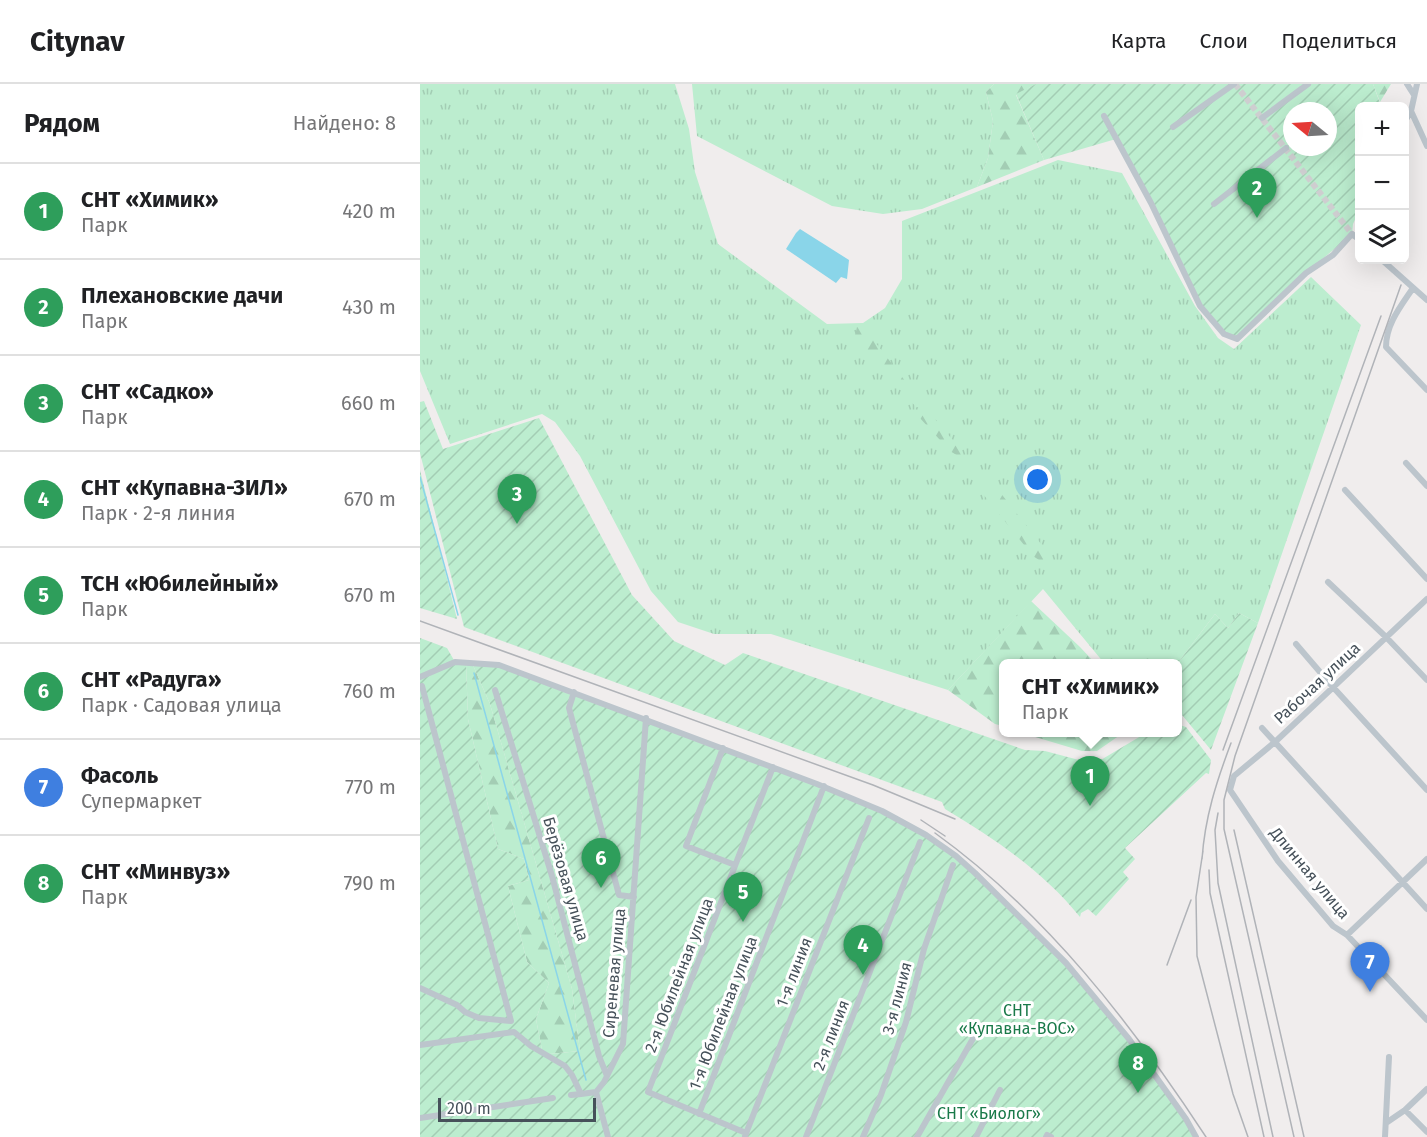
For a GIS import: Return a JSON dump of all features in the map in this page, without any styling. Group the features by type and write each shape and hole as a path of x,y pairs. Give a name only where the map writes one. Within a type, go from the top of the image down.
{"street":[{"path":"1173,127 1234,84"},
{"path":"1262,118 1308,84"},
{"path":"1407,84 1414,96"},
{"path":"1409,114 1417,84"},
{"path":"1411,111 1427,146"},
{"path":"1104,116 1150,203 1200,306 1224,334 1238,339 1306,273 1333,255 1352,234 1355,237"},
{"path":"1214,204 1283,150"},
{"path":"1386,264 1427,300"},
{"path":"1413,288 1395,314 1386,338 1386,347 1427,390"},
{"path":"1406,463 1427,486"},
{"path":"1345,490 1427,579"},
{"path":"1328,582 1427,680"},
{"name":"Рабочая улица","path":"1230,790 1234,776 1275,742 1427,599"},
{"path":"1296,644 1427,790"},
{"path":"420,677 455,662 498,665 646,718 824,786 882,811 926,835 975,873 1066,963 1129,1039 1186,1119 1196,1137"},
{"path":"420,988 479,1018 511,1021 422,686"},
{"name":"Берёзовая улица","path":"495,690 552,876 606,1079"},
{"path":"574,692 569,708 619,896 634,897"},
{"name":"Сиреневая улица","path":"596,1092 606,1079 623,1044 646,718"},
{"path":"1262,728 1427,909"},
{"path":"723,748 687,846 735,865"},
{"name":"2-я Юбилейная улица","path":"699,1114 648,1092 773,767"},
{"name":"1-я Юбилейная улица","path":"699,1114 824,786"},
{"name":"Длинная улица","path":"1230,790 1278,861 1333,926 1347,935 1394,991 1427,1020"},
{"name":"1-я линия","path":"745,1135 869,818"},
{"name":"2-я линия","path":"806,1137 920,843"},
{"path":"1347,935 1427,859"},
{"name":"3-я линия","path":"863,1137 881,1095 906,1022 924,948 953,865"},
{"path":"917,1137 979,1028"},
{"path":"420,1046 513,1032 531,1046 565,1066 581,1094"},
{"path":"1385,1137 1389,1057"},
{"path":"1386,1123 1405,1110 1427,1089"},
{"path":"976,1137 1000,1090"},
{"path":"571,1095 596,1092 608,1137"},
{"path":"420,1118 553,1098"},
{"path":"1405,1110 1427,1132"},
{"path":"699,1114 745,1135"}],"green space":[{"path":"420,84 675,84 689,129 695,172 718,244 827,324 863,323 885,308 902,279 902,221 1058,160 1122,173 1195,306 1218,338 1234,349 1311,277 1361,325 1258,623 1239,613 1228,628 1215,614 1181,659 1101,659 1043,589 948,690 771,634 714,634 678,622 651,591 580,456 555,422 542,414 450,444 420,371"},
{"path":"692,84 994,84 986,92 993,121 988,158 977,187 922,209 883,214 832,206 697,136"},
{"path":"994,84 1036,84 1016,95 1044,160 977,187 988,158 993,121 986,92"},
{"path":"1036,84 1373,84 1380,102 1355,102 1355,220 1352,234 1306,273 1237,339 1224,334 1200,306 1116,139 1044,160 1016,94"},
{"path":"1373,84 1391,84 1380,102"},
{"path":"857,327 865,329 926,408 916,407 855,336"},
{"path":"424,401 443,449 539,418 632,595 674,641 725,665 743,653 1025,750 1045,751 1094,764 1139,737 1182,737 1182,726 1186,727 1211,760 1209,774 1206,773 1125,848 1135,859 1123,872 1129,879 1096,916 1088,909 1081,913 1080,917 1066,900 1034,871 1000,844 945,809 942,802 464,627 420,453 420,402"},
{"path":"919,410 929,412 962,451 963,459 950,451 919,417"},
{"path":"420,470 457,619 420,608"},
{"path":"990,485 999,491 1053,559 1048,566 1033,556 983,494"},
{"path":"1031,601 1091,659 999,659 999,725 948,690"},
{"path":"1239,613 1258,623 1211,750 1182,715 1181,659 1215,614 1228,628"},
{"path":"420,638 447,648 455,662 466,663 468,719 498,849 524,859 529,880 508,886 527,962 549,983 536,1019 542,1050 549,1054 580,1051 572,989 490,704 472,663 499,665 882,811 956,856 1066,963 1129,1039 1196,1137 420,1137"},
{"path":"466,663 472,663 490,704 572,989 580,1051 549,1054 542,1050 536,1019 549,983 527,962 508,886 529,880 524,859 498,849 468,719"},
{"path":"1035,737 1117,737 1097,751 1082,751"}],"water":[{"path":"800,229 849,260 847,279 841,277 836,283 786,249"}],"waterway":[{"path":"420,477 458,615"},
{"path":"474,673 586,1080"}],"tunnel":[{"path":"1235,84 1352,234"}],"railway":[{"path":"1294,1137 1224,829 1224,800 1235,756 1401,285"},
{"path":"1223,750 1381,316"},
{"path":"420,621 873,785 955,819"},
{"path":"1202,859 1212,800 1231,743"},
{"path":"1218,813 1215,830 1218,883 1273,1137"},
{"path":"921,820 945,836"},
{"path":"1234,830 1304,1137"},
{"path":"935,833 1014,898 1084,973 1148,1053 1206,1137"},
{"path":"1203,851 1196,897 1197,956 1233,1094 1248,1137"},
{"path":"1209,870 1210,893 1264,1137"},
{"path":"1167,965 1191,900"}],"place":[{"name":"Плехановские дачи","path":"1257,218"},
{"name":"СНТ «Садко»","path":"517,524"},
{"name":"СНТ «Химик»","path":"1090,806"},
{"name":"СНТ «Радуга»","path":"601,888"},
{"name":"ТСН «Юбилейный»","path":"743,922"},
{"name":"СНТ «Купавна-ЗИЛ»","path":"863,975"},
{"name":"Фасоль","path":"1370,992"},
{"name":"СНТ «Минвуз»","path":"1138,1093"}],"park label":[{"name":"СНТ «Купавна-ВОС»","path":"1017,1019"},
{"name":"СНТ «Биолог»","path":"989,1113"}]}
